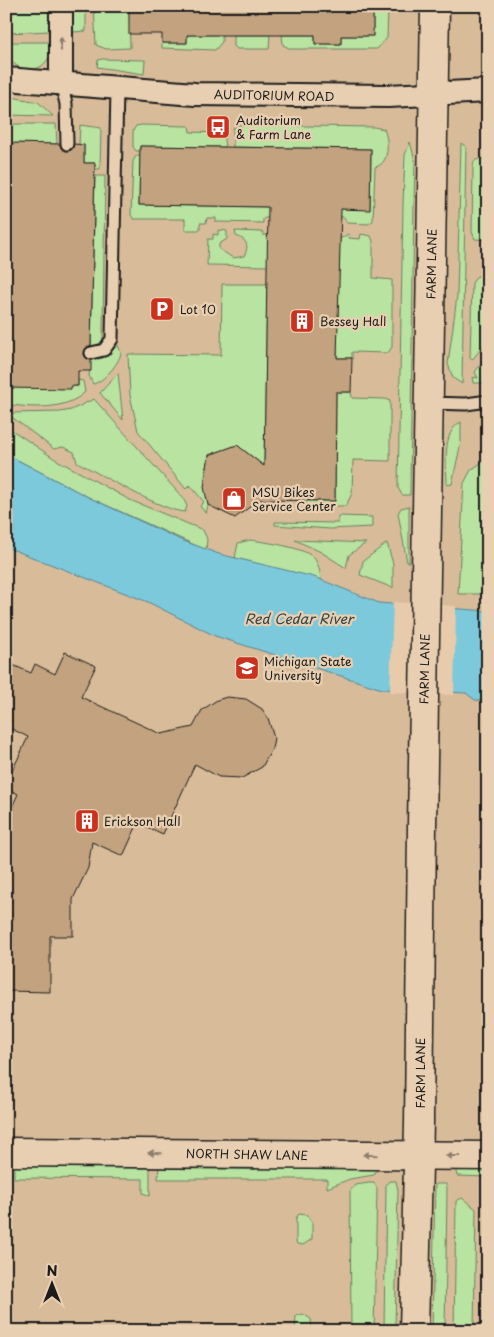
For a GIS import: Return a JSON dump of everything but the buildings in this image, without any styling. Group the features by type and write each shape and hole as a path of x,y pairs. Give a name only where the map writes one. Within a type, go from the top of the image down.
{"street":[{"path":"61,6 61,82"},
{"name":"FARM LANE","path":"414,1331 419,1156 425,593 435,6"},
{"name":"AUDITORIUM ROAD","path":"6,79 195,94 388,96 488,91"},
{"name":"NORTH SHAW LANE","path":"6,1152 488,1156"}],"lane":[{"path":"61,82 66,104 67,144"},
{"path":"91,353 104,350 112,339 117,88"},
{"path":"428,404 466,404 488,401"}],"shaded area":[{"name":"Michigan State University","path":"6,6 488,6 488,1331 6,1331"}],"green space":[{"path":"7,6 50,6 50,31 7,33"},
{"path":"73,6 86,6 86,31 73,32"},
{"path":"94,6 129,6 130,48 106,49 96,45"},
{"path":"373,6 376,6 377,10 388,10 387,38 377,49 291,49 283,45 282,35 315,35 315,44 341,44 341,36 373,36"},
{"path":"187,35 222,35 222,42 215,50 162,48 162,43 187,43"},
{"path":"234,35 270,35 269,49 237,49 234,46"},
{"path":"6,42 52,42 50,54 45,63 29,70 13,63 8,54"},
{"path":"98,60 145,60 144,74 97,67"},
{"path":"6,96 38,102 53,116 6,115"},
{"path":"15,124 56,124 57,144 8,143 8,130"},
{"path":"80,125 101,128 100,169 95,169 95,163 84,163 84,145 79,144"},
{"path":"239,125 374,127 384,129 387,151 386,157 380,165 375,167 373,221 368,224 347,223 337,209 370,209 371,149 233,147 233,128"},
{"path":"136,126 189,126 190,132 223,133 225,147 140,146 140,151 136,151 133,147 133,131"},
{"path":"410,142 415,160 410,495 402,495 398,488 403,204 405,155"},
{"path":"461,143 466,147 462,384 453,378 448,364 457,296"},
{"path":"136,156 140,156 139,205 271,207 271,216 263,219 263,223 216,222 216,218 207,218 206,223 200,223 200,230 185,230 185,219 134,219 131,215 133,161"},
{"path":"481,158 488,161 488,240 475,239 472,232 473,167 474,161"},
{"path":"95,176 105,176 103,335 102,346 91,350"},
{"path":"218,230 227,231 227,239 219,244 219,249 233,258 244,256 247,249 245,241 236,236 235,231 263,232 263,235 267,235 267,238 271,239 268,266 207,265 208,239 213,239 213,234 218,235"},
{"path":"348,234 349,238 360,239 361,234 371,236 373,241 373,278 392,280 392,347 388,353 352,352 352,358 337,358 339,249 340,239"},
{"path":"477,276 488,276 488,340 472,360 470,358 472,283"},
{"path":"222,284 267,284 264,466 237,445 209,455 205,477 208,505 206,514 200,506 204,502 190,485 186,489 138,431 130,395 128,354 221,355"},
{"path":"118,345 121,353 114,367 106,376 93,384 89,376 91,360 103,358"},
{"path":"488,355 488,383 473,383 472,377 478,378 475,372"},
{"path":"118,373 123,420 100,393"},
{"path":"78,380 83,381 85,392 68,402 47,407 6,404 6,388 78,386"},
{"path":"336,392 351,392 352,398 385,399 390,401 390,461 353,460 352,493 346,506 306,506 306,501 335,501"},
{"path":"94,399 183,498 187,506 185,512 163,506 115,483 77,462 74,452 63,447 54,449 9,415 10,413 71,410"},
{"path":"461,422 461,442 452,484 447,485 446,459 448,441 450,433"},
{"path":"6,426 55,459 130,500 203,530 207,539 206,550 88,497 6,454"},
{"path":"488,458 488,594 458,594 464,483 471,470"},
{"path":"409,506 409,562 407,562 398,513 401,508"},
{"path":"338,516 372,517 372,527 330,529 275,525 275,522 338,523"},
{"path":"250,540 308,553 317,562 321,580 235,558 238,543"},
{"path":"295,540 366,543 349,555 346,568 321,552"},
{"path":"387,543 393,564 393,588 360,575 363,561"},
{"path":"14,1164 150,1166 150,1196 143,1193 143,1179 14,1178"},
{"path":"159,1165 378,1168 374,1175 350,1179 327,1188 327,1179 158,1179"},
{"path":"455,1167 488,1167 488,1177 457,1176"},
{"path":"389,1181 396,1181 398,1190 395,1331 384,1331 386,1185"},
{"path":"374,1183 377,1188 374,1331 351,1331 350,1191 355,1185"},
{"path":"435,1184 446,1184 447,1188 445,1331 432,1331"},
{"path":"462,1198 476,1209 474,1331 454,1331 456,1201"},
{"path":"299,1214 307,1215 312,1223 312,1239 303,1245 297,1244 296,1241 296,1218"},
{"path":"303,1314 311,1319 312,1331 295,1331 296,1316"}],"water":[{"name":"Red Cedar River","path":"6,454 88,497 181,540 219,554 314,577 379,603 488,611 488,701 475,700 466,693 382,689 215,636 148,602 6,547"}],"pier":[{"path":"393,602 456,606 454,695 390,692"}],"place":[{"name":"Auditorium & Farm Lane","path":"218,127"},
{"name":"Lot 10","path":"162,309"},
{"name":"Bessey Hall","path":"302,321"},
{"name":"MSU Bikes Service Center","path":"234,499"},
{"name":"Michigan State University","path":"247,668"},
{"name":"Erickson Hall","path":"87,821"}]}
